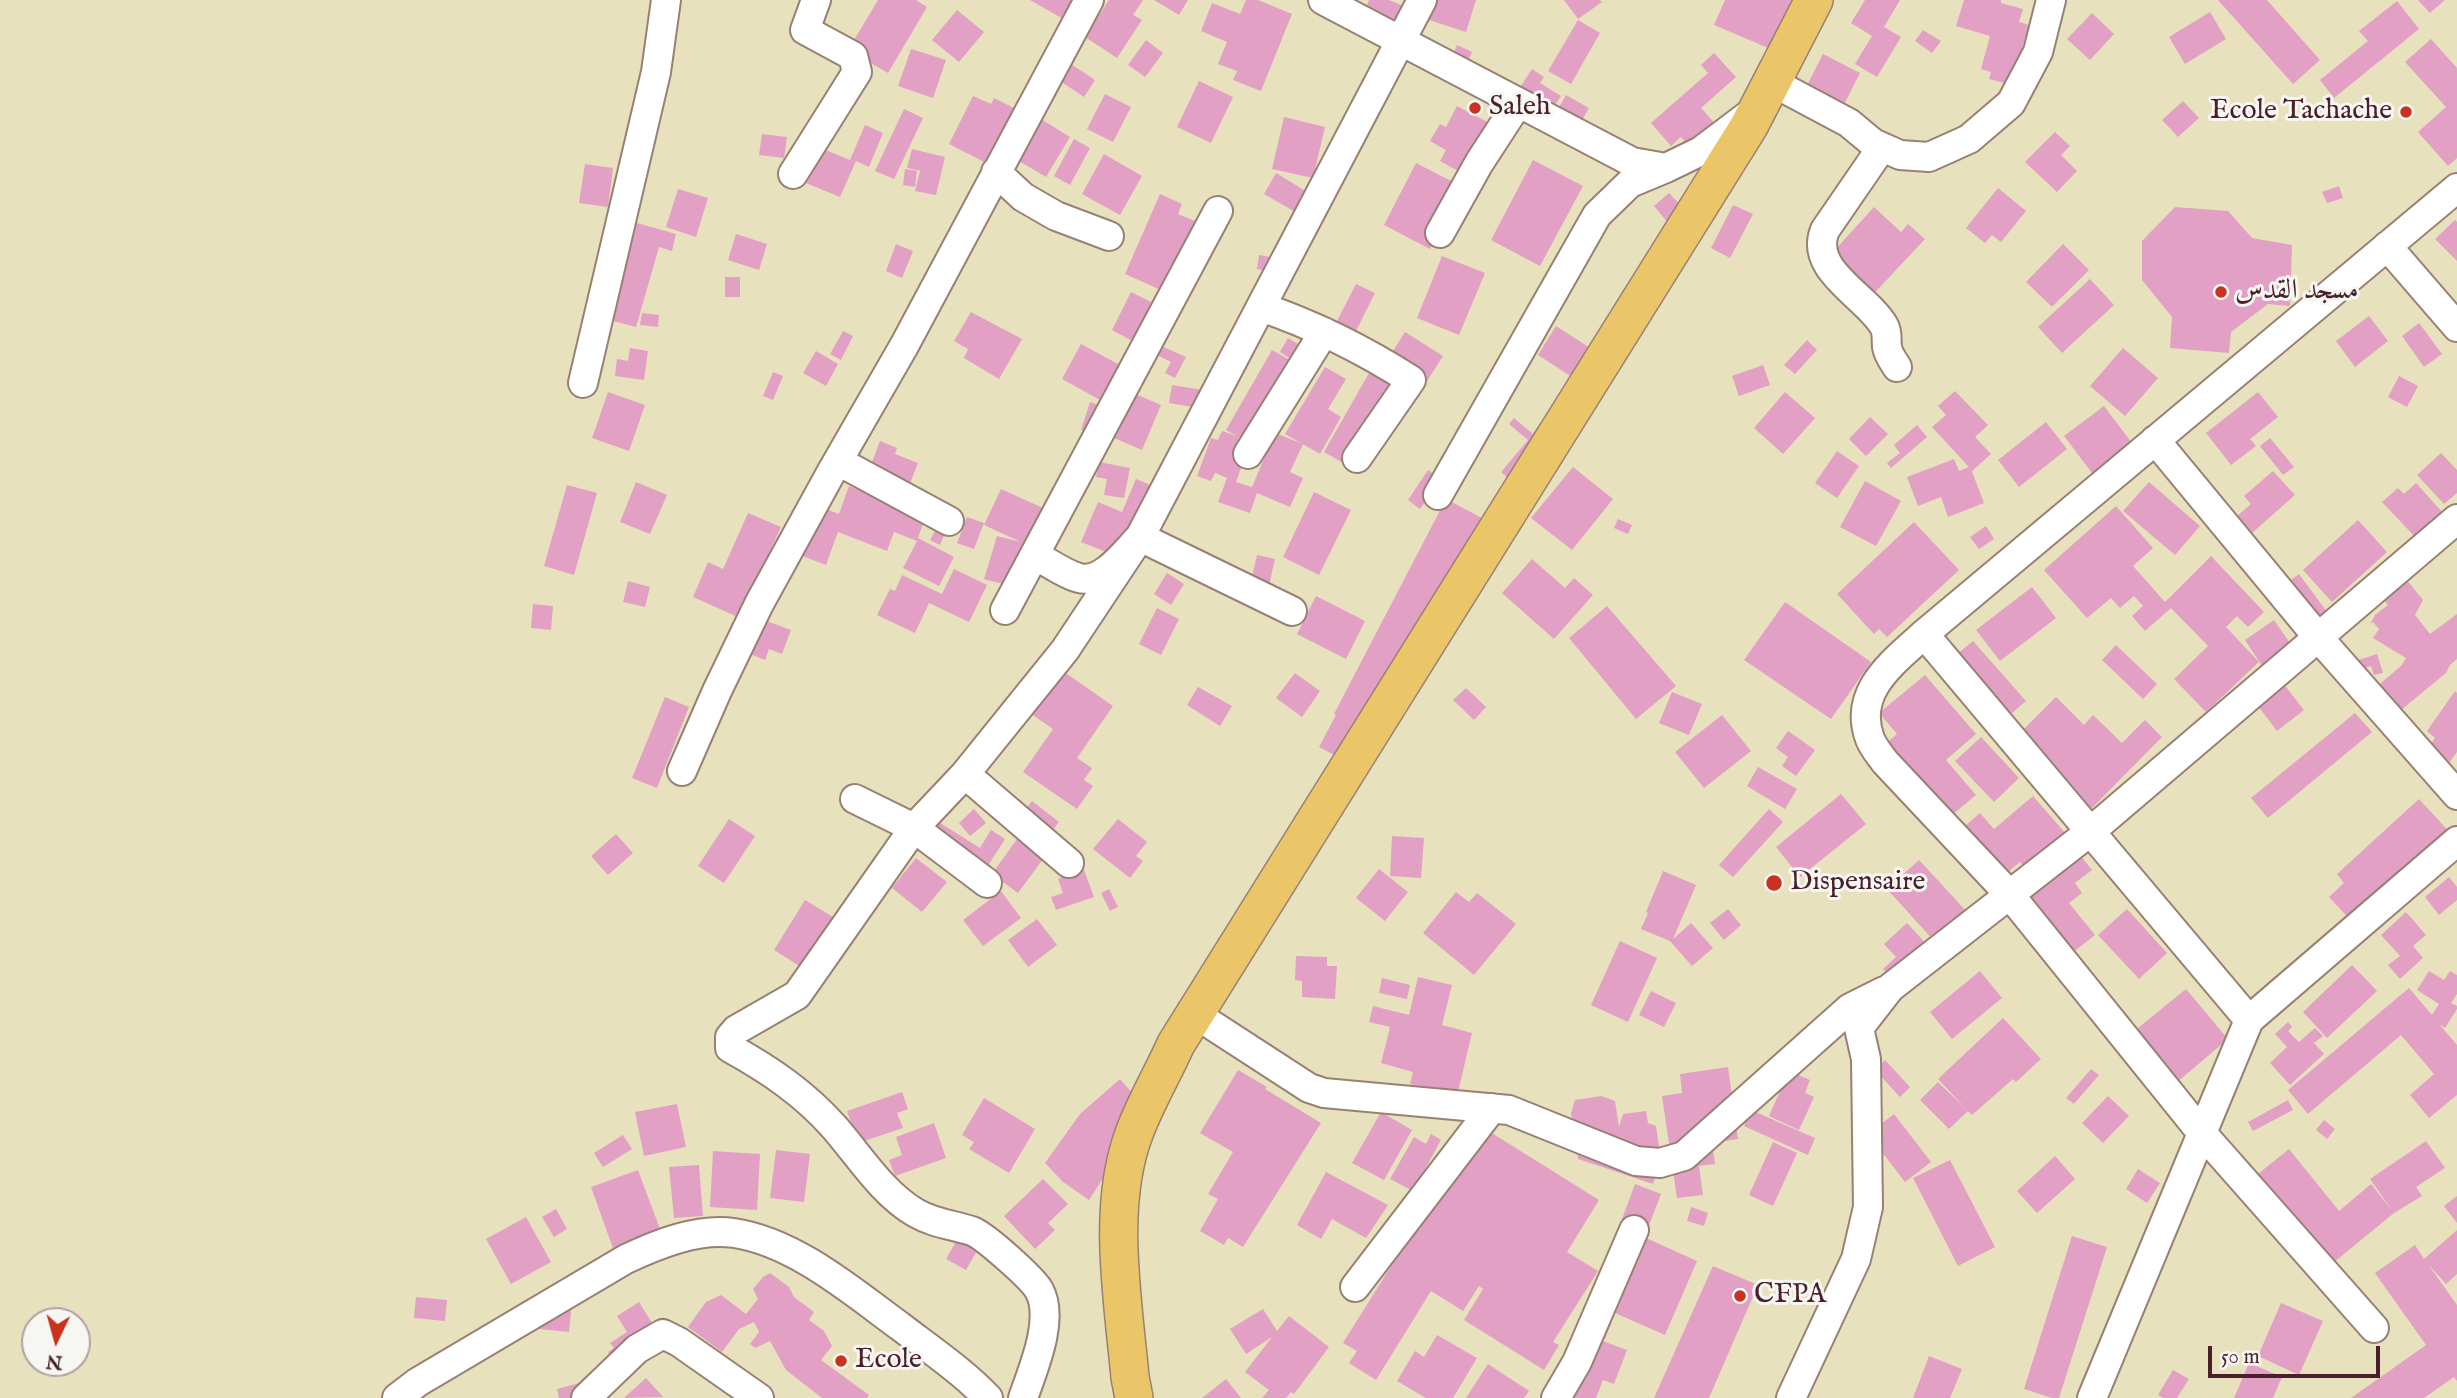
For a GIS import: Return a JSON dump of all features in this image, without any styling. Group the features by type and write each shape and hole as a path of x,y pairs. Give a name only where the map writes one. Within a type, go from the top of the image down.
{"main road":[{"path":"1135,1398 1130,1377 1118,1238 1124,1177 1134,1133 1177,1044 1767,95 1814,0"}],"street":[{"path":"583,383 656,72 666,0"},
{"path":"793,174 857,72 853,56 805,30 816,0"},
{"path":"682,771 759,604 904,346 1088,0"},
{"path":"1323,0 1632,162 1666,168"},
{"path":"1023,1398 1041,1342 1046,1309 1039,1289 1003,1253 975,1232 916,1213 892,1194 804,1096 769,1070 730,1048 730,1037 736,1030 797,995 914,828 965,774 1065,650 1140,537 1422,0"},
{"path":"1438,495 1597,215 1630,183 1701,151 1767,95 1849,123 1873,143 1900,155 1929,157 1969,139 2011,103 2038,51 2051,0"},
{"path":"1440,233 1479,163 1518,103"},
{"path":"1882,147 1825,230 1820,242 1822,253 1831,270 1884,326 1887,349 1897,367"},
{"path":"996,172 1023,197 1056,216 1108,236"},
{"path":"2374,1328 2201,1132 2010,895 1885,762 1871,740 1866,720 1869,696 1878,678 1924,634 2457,188"},
{"path":"1005,610 1218,211"},
{"path":"2388,246 2457,327"},
{"path":"1261,307 1301,320 1381,361 1411,380 1357,458"},
{"path":"1248,454 1324,332"},
{"path":"2155,440 2317,636 2457,795"},
{"path":"838,461 948,521"},
{"path":"1195,1014 1309,1088 1509,1110 1636,1161 1660,1163 1684,1156 1850,1008 1890,988 2091,831 2457,519"},
{"path":"1035,555 1079,578 1092,578 1106,571 1140,537"},
{"path":"1140,537 1292,611"},
{"path":"1924,634 2249,1020"},
{"path":"965,774 1069,863"},
{"path":"855,799 914,828 987,883"},
{"path":"2092,1398 2249,1020 2457,841"},
{"path":"1790,1398 1856,1259 1868,1207 1866,1059 1860,1028 1890,988"},
{"path":"1355,1287 1492,1108"},
{"path":"1556,1398 1577,1362 1634,1230"},
{"path":"397,1398 418,1382 626,1259 659,1243 701,1234 734,1233 786,1249 850,1290 968,1377 988,1398"},
{"path":"586,1398 636,1349 663,1334 759,1398"}],"building":[{"path":"878,0 916,0 927,7 888,73 848,50"},
{"path":"1030,0 1076,0 1065,20"},
{"path":"1109,0 1143,0 1133,15 1142,20 1117,58 1085,37"},
{"path":"1154,0 1188,0 1179,15"},
{"path":"1246,0 1258,0 1292,14 1261,91 1233,80 1237,71 1218,64 1227,42 1201,31 1212,3 1240,14"},
{"path":"1369,0 1389,0 1406,7 1399,26 1361,21"},
{"path":"1435,0 1476,0 1466,32 1429,20"},
{"path":"1564,0 1600,0 1602,2 1578,19"},
{"path":"1725,0 1795,0 1773,50 1714,25"},
{"path":"1865,0 1900,0 1884,27 1901,37 1877,77 1855,64 1872,36 1851,23"},
{"path":"1964,0 2001,0 2001,3 2023,9 2019,22 2029,25 2011,85 1989,79 1991,72 1981,69 1990,36 1956,26"},
{"path":"2218,0 2267,0 2320,60 2293,84"},
{"path":"2418,0 2445,0 2430,13"},
{"path":"2397,1 2419,29 2334,98 2320,80 2368,41 2359,31"},
{"path":"957,10 984,32 959,62 932,40"},
{"path":"2210,12 2226,39 2185,64 2169,37"},
{"path":"2092,13 2114,34 2090,60 2067,39"},
{"path":"1578,20 1600,33 1571,84 1548,71"},
{"path":"1923,30 1941,41 1932,53 1915,41"},
{"path":"2431,39 2457,68 2457,158 2448,166 2418,132 2446,107 2405,62"},
{"path":"1146,40 1163,53 1145,77 1128,65"},
{"path":"1457,45 1472,52 1465,67 1451,60"},
{"path":"911,49 946,60 933,98 898,86"},
{"path":"1714,53 1736,77 1701,108 1719,128 1693,151 1681,137 1671,146 1651,123 1708,73 1701,65"},
{"path":"1823,54 1860,73 1833,126 1796,107"},
{"path":"1071,64 1095,80 1084,97 1060,81"},
{"path":"1532,69 1544,77 1540,83 1561,96 1552,110 1519,89"},
{"path":"1199,81 1233,97 1211,143 1177,127"},
{"path":"1105,94 1131,107 1113,142 1087,129"},
{"path":"1566,95 1589,108 1577,129 1554,116"},
{"path":"973,96 991,104 994,98 1020,111 992,166 949,144"},
{"path":"2183,101 2199,118 2178,137 2162,120"},
{"path":"1457,106 1495,126 1467,176 1440,161 1446,150 1430,141 1440,124 1446,127"},
{"path":"904,109 923,118 894,179 875,171"},
{"path":"1284,117 1325,127 1313,178 1272,169"},
{"path":"1041,119 1070,137 1046,177 1017,160"},
{"path":"865,125 883,133 869,167 856,161 840,197 806,183 821,148 850,160"},
{"path":"2055,132 2070,146 2061,155 2077,171 2057,192 2025,162"},
{"path":"762,134 787,137 784,158 759,155"},
{"path":"1074,139 1090,148 1070,185 1054,176"},
{"path":"912,149 945,157 936,195 915,191 922,171 907,168"},
{"path":"1104,154 1142,176 1120,215 1082,194"},
{"path":"1533,160 1583,186 1540,266 1491,240"},
{"path":"1416,163 1461,186 1430,249 1384,225"},
{"path":"585,164 613,168 608,207 579,203"},
{"path":"905,169 917,171 915,187 903,185"},
{"path":"1276,173 1309,193 1297,213 1264,194"},
{"path":"2339,186 2343,198 2327,203 2322,192"},
{"path":"1998,188 2026,211 2001,242 1992,235 1985,243 1966,228"},
{"path":"678,189 708,198 696,237 666,227"},
{"path":"1669,193 1685,210 1669,224 1654,206"},
{"path":"1160,194 1182,204 1178,214 1202,224 1170,294 1125,274"},
{"path":"1733,205 1753,214 1730,258 1711,248"},
{"path":"1874,207 1901,232 1908,224 1925,239 1866,302 1823,263"},
{"name":"مسجد القدس","path":"2175,207 2228,211 2252,238 2292,245 2290,306 2268,304 2231,332 2229,353 2170,348 2172,317 2142,280 2142,241"},
{"path":"626,220 676,234 672,251 659,247 636,327 598,317"},
{"path":"2455,220 2457,222 2457,261 2435,239"},
{"path":"736,234 767,244 759,270 728,260"},
{"path":"896,244 913,251 902,278 886,271"},
{"path":"2063,244 2089,270 2052,307 2026,282"},
{"path":"1259,255 1270,257 1268,271 1257,269"},
{"path":"1442,256 1485,273 1459,335 1417,318"},
{"path":"725,277 740,277 740,297 725,297"},
{"path":"2090,279 2114,305 2062,353 2038,327"},
{"path":"1356,284 1375,293 1356,331 1337,321"},
{"path":"1131,292 1155,304 1136,343 1112,330"},
{"path":"971,312 1022,339 999,379 964,358 968,349 954,341"},
{"path":"642,313 659,315 658,327 640,325"},
{"path":"2369,316 2388,341 2355,367 2336,341"},
{"path":"2419,323 2442,354 2424,367 2402,336"},
{"path":"1556,326 1598,353 1551,446 1533,433 1575,379 1538,355"},
{"path":"843,331 853,336 841,360 830,354"},
{"path":"1405,332 1443,356 1424,386 1386,362"},
{"path":"1288,338 1308,350 1299,364 1280,352"},
{"path":"1807,340 1817,350 1795,374 1784,365"},
{"path":"1081,344 1129,370 1109,405 1062,379"},
{"path":"1159,345 1186,357 1175,378 1165,373 1171,362 1155,354"},
{"path":"630,348 648,351 644,380 615,376 617,359 628,361"},
{"path":"2123,348 2158,378 2125,416 2090,386"},
{"path":"1272,350 1300,366 1273,412 1261,405 1250,423 1261,430 1241,439 1239,437 1234,451 1246,454 1236,482 1252,487 1275,433 1303,444 1290,472 1303,478 1290,507 1257,493 1250,513 1218,502 1227,478 1215,473 1211,481 1197,476 1211,438 1218,440 1222,431 1237,436 1226,430"},
{"path":"816,351 838,364 826,386 803,373"},
{"path":"1763,365 1770,385 1739,396 1732,376"},
{"path":"1325,367 1346,379 1328,409 1341,417 1320,454 1285,434"},
{"path":"773,372 783,376 773,400 763,396"},
{"path":"1369,373 1395,387 1350,467 1324,452"},
{"path":"2399,376 2418,386 2407,407 2388,397"},
{"path":"1172,385 1203,390 1199,408 1169,403"},
{"path":"1955,391 1988,425 1975,437 1991,454 1972,471 1971,469 1984,503 1948,517 1941,497 1918,506 1907,477 1954,459 1959,471 1969,467 1932,427 1946,415 1938,406"},
{"path":"608,392 645,405 629,451 592,438"},
{"path":"1131,392 1161,405 1142,450 1112,437"},
{"path":"1785,392 1815,418 1783,454 1754,428"},
{"path":"2258,392 2278,417 2250,439 2256,446 2231,465 2206,433"},
{"path":"1090,402 1101,406 1093,433 1081,430"},
{"path":"2104,406 2132,443 2092,473 2064,436"},
{"path":"1870,417 1888,434 1866,456 1849,439"},
{"path":"1514,418 1547,446 1515,484 1501,472 1528,440 1509,424"},
{"path":"2046,422 2067,449 2019,487 1998,460"},
{"path":"1917,425 1927,437 1891,468 1887,463 1900,453 1894,445"},
{"path":"2270,438 2294,467 2283,475 2260,446"},
{"path":"880,441 897,448 895,454 918,463 899,511 924,521 918,538 954,557 939,586 903,568 917,541 894,532 887,551 838,532 826,565 792,552 811,503 839,514 849,486 861,491"},
{"path":"1837,451 1859,466 1837,498 1815,483"},
{"path":"2441,453 2457,470 2457,493 2444,504 2417,475"},
{"path":"1099,462 1130,468 1124,498 1104,495 1107,479 1096,477"},
{"path":"1573,467 1613,499 1572,550 1531,518"},
{"path":"1428,470 1441,479 1420,509 1408,500"},
{"path":"2273,471 2295,495 2243,541 2228,524 2251,504 2244,496"},
{"path":"1136,479 1158,488 1129,561 1081,542 1098,502 1122,512"},
{"path":"1865,481 1901,501 1876,546 1840,527"},
{"path":"636,482 667,495 650,534 620,522"},
{"path":"2149,482 2200,526 2175,555 2123,511"},
{"path":"2416,483 2445,515 2418,540 2382,502 2398,488 2404,494"},
{"path":"567,485 597,493 574,575 544,566"},
{"path":"1001,489 1054,513 1014,587 984,579 997,536 1021,542 984,525"},
{"path":"1314,492 1351,510 1319,575 1283,557"},
{"path":"1446,499 1497,526 1353,765 1319,747"},
{"path":"2116,506 2153,548 2133,566 2165,602 2211,556 2264,612 2248,627 2237,616 2226,627 2259,662 2206,712 2174,679 2208,646 2171,608 2145,631 2132,616 2143,606 2134,596 2120,608 2111,598 2087,618 2044,570"},
{"path":"748,513 781,527 740,618 693,597 708,562 723,569"},
{"path":"967,517 984,523 974,549 957,543"},
{"path":"1618,519 1632,525 1628,534 1614,528"},
{"path":"2358,520 2387,552 2332,602 2303,570"},
{"path":"1914,522 1959,570 1887,637 1879,629 1874,634 1837,594"},
{"path":"1986,526 1994,539 1979,549 1970,537"},
{"path":"936,529 945,533 940,545 930,540"},
{"path":"1257,555 1275,559 1268,590 1250,586"},
{"path":"1532,559 1565,588 1574,578 1593,595 1554,639 1502,593"},
{"path":"954,569 987,585 969,622 929,603 915,633 877,615 890,589 895,591 902,575 942,594"},
{"path":"1167,573 1184,584 1171,605 1154,594"},
{"path":"2299,574 2333,620 2311,636 2277,590"},
{"path":"2406,579 2423,600 2415,615 2430,634 2457,614 2457,659 2446,673 2390,719 2368,694 2401,666 2406,658 2373,638 2379,629 2373,622 2370,625 2375,615 2388,605 2378,593"},
{"path":"628,581 650,587 645,607 623,602"},
{"path":"2032,587 2056,618 2000,661 1976,630"},
{"path":"1316,596 1365,621 1346,659 1297,634"},
{"path":"1785,602 1871,662 1831,719 1744,660"},
{"path":"533,604 553,606 551,630 531,628"},
{"path":"1607,606 1676,686 1636,719 1569,638"},
{"path":"1157,608 1179,619 1161,655 1139,644"},
{"path":"748,614 791,630 782,654 769,649 765,660 735,648"},
{"path":"2274,620 2294,649 2264,669 2245,640"},
{"path":"1973,641 2026,701 1998,725 1944,665"},
{"path":"2116,645 2157,684 2143,699 2102,660"},
{"path":"2377,654 2383,673 2374,675 2371,666 2352,672 2349,663"},
{"path":"1057,667 1113,706 1077,758 1092,768 1084,780 1093,786 1077,809 1023,772 1053,729 1027,711"},
{"path":"1295,673 1320,691 1302,717 1276,698"},
{"path":"1925,675 1976,734 1946,760 1976,795 1946,820 1883,746 1897,734 1879,713"},
{"path":"2279,678 2304,710 2277,731 2252,698"},
{"path":"1198,687 1232,706 1220,726 1187,705"},
{"path":"1466,688 1486,707 1474,720 1453,700"},
{"path":"2455,691 2457,752 2443,771 2422,756 2435,738 2427,731"},
{"path":"1672,692 1702,704 1689,735 1659,723"},
{"path":"665,697 689,707 657,788 632,778"},
{"path":"2056,697 2084,725 2093,715 2122,743 2145,720 2162,737 2089,811 2015,738"},
{"path":"2355,713 2372,732 2268,818 2251,798"},
{"path":"1722,715 1751,751 1704,788 1675,752"},
{"path":"1788,731 1815,750 1796,776 1782,766 1788,757 1776,748"},
{"path":"1981,737 2019,778 1994,802 1955,761"},
{"path":"1758,767 1797,789 1785,809 1747,786"},
{"path":"1841,794 1866,824 1800,877 1776,847"},
{"path":"2033,796 2066,834 2026,869 2020,862 2007,873 1966,825 1980,813 1994,829"},
{"path":"2419,799 2454,837 2356,926 2329,897 2344,883 2337,874"},
{"path":"1032,801 1059,822 1048,836 1021,815"},
{"path":"974,809 986,823 970,836 959,823"},
{"path":"1769,809 1783,822 1733,877 1719,865"},
{"path":"729,819 755,836 724,883 698,866"},
{"path":"1118,819 1147,842 1136,856 1143,861 1130,878 1093,849"},
{"path":"937,821 980,848 991,830 1005,839 985,870 925,840"},
{"path":"616,834 633,853 608,875 591,856"},
{"path":"1020,835 1046,855 1018,893 992,874"},
{"path":"1392,836 1424,838 1421,878 1390,876"},
{"path":"2080,855 2092,870 2075,883 2082,893 2069,903 2095,935 2062,961 2017,904"},
{"path":"916,858 947,882 922,912 892,888"},
{"path":"1919,860 1968,913 1936,943 1887,889"},
{"path":"1379,869 1408,892 1385,921 1356,898"},
{"path":"1084,870 1094,897 1056,910 1051,897 1063,893 1058,879"},
{"path":"1663,871 1696,885 1673,939 1691,923 1713,948 1692,966 1670,941 1641,929"},
{"path":"2449,877 2457,887 2457,900 2439,915 2425,897"},
{"path":"1109,889 1118,907 1110,911 1101,893"},
{"path":"1001,891 1021,918 983,946 963,920"},
{"path":"1456,892 1469,902 1477,893 1516,924 1474,975 1423,933"},
{"path":"805,900 838,920 806,970 774,950"},
{"path":"1728,909 1741,925 1724,940 1710,923"},
{"path":"2127,909 2167,953 2139,979 2098,935"},
{"path":"2406,912 2426,935 2413,946 2423,958 2400,979 2388,965 2400,956 2381,935"},
{"path":"1037,919 1057,945 1028,967 1008,940"},
{"path":"1907,923 1930,948 1894,981 1883,969 1896,957 1884,944"},
{"path":"1620,941 1657,958 1628,1022 1591,1005"},
{"path":"1296,956 1327,957 1327,966 1337,966 1335,999 1302,997 1302,981 1295,980"},
{"path":"2352,965 2377,991 2327,1038 2303,1012"},
{"path":"1980,971 2002,998 1952,1039 1930,1012"},
{"path":"2429,971 2444,980 2450,971 2457,975 2457,994 2451,1003 2457,1006 2457,1009 2445,1028 2439,1024 2457,1045 2457,1095 2429,1118 2410,1095 2434,1074 2401,1035 2308,1114 2288,1090 2409,988 2432,1015 2439,1004 2417,990"},
{"path":"1418,977 1452,985 1442,1025 1472,1033 1457,1096 1410,1084 1413,1072 1381,1063 1390,1027 1369,1022 1373,1006 1409,1015"},
{"path":"1382,978 1410,985 1407,999 1379,993"},
{"path":"2186,989 2228,1039 2176,1083 2133,1032"},
{"path":"1651,991 1676,1003 1664,1027 1639,1015"},
{"path":"2003,1018 2041,1059 2016,1082 2013,1079 1972,1115 1968,1111 1949,1129 1920,1100 1938,1082 1966,1109 1938,1079"},
{"path":"2288,1022 2292,1027 2288,1031 2299,1042 2315,1028 2323,1036 2314,1043 2324,1054 2290,1085 2270,1063 2287,1047 2275,1034"},
{"path":"1885,1060 1910,1087 1900,1097 1875,1070"},
{"path":"1728,1067 1738,1139 1712,1143 1715,1164 1699,1166 1703,1195 1677,1198 1662,1096 1682,1093 1680,1074"},
{"path":"2091,1069 2099,1075 2074,1104 2066,1098"},
{"path":"1238,1070 1321,1123 1243,1247 1228,1238 1224,1245 1200,1231 1218,1199 1208,1194 1233,1152 1200,1133"},
{"path":"1789,1071 1810,1080 1805,1093 1814,1097 1799,1130 1769,1116"},
{"path":"1120,1079 1147,1110 1089,1200 1063,1182 1045,1163 1080,1114"},
{"path":"902,1092 908,1109 897,1113 903,1128 858,1143 847,1111"},
{"path":"1601,1096 1615,1101 1619,1127 1623,1114 1646,1111 1648,1123 1656,1126 1661,1160 1653,1184 1578,1159 1571,1113 1575,1100"},
{"path":"2108,1096 2129,1116 2103,1143 2082,1123"},
{"path":"984,1098 1035,1129 1009,1173 969,1149 974,1142 962,1135"},
{"path":"2288,1100 2293,1110 2253,1131 2248,1122"},
{"path":"677,1104 686,1147 644,1156 635,1112"},
{"path":"1751,1110 1815,1138 1808,1155 1744,1126"},
{"path":"1381,1112 1412,1130 1384,1180 1352,1163"},
{"path":"1894,1114 1931,1162 1905,1182 1868,1134"},
{"path":"2324,1120 2335,1129 2327,1139 2316,1130"},
{"path":"934,1123 946,1158 895,1176 889,1160 902,1155 896,1137"},
{"path":"1479,1125 1599,1200 1567,1252 1598,1271 1553,1342 1559,1345 1544,1370 1464,1320 1483,1289 1479,1286 1463,1311 1431,1291 1376,1380 1349,1363 1357,1351 1343,1343"},
{"path":"1431,1134 1441,1140 1413,1191 1390,1179 1414,1137 1426,1144"},
{"path":"623,1135 632,1149 603,1167 594,1153"},
{"path":"2426,1141 2445,1168 2416,1187 2422,1196 2394,1213 2327,1268 2253,1178 2289,1149 2339,1211 2371,1184 2392,1210 2370,1179"},
{"path":"1773,1142 1797,1153 1773,1206 1749,1195"},
{"path":"776,1150 810,1154 804,1202 770,1198"},
{"path":"713,1151 760,1154 757,1210 710,1207"},
{"path":"2055,1156 2075,1179 2037,1213 2017,1191"},
{"path":"1950,1160 1995,1247 1958,1266 1913,1178"},
{"path":"699,1165 703,1216 674,1218 669,1167"},
{"path":"2138,1169 2160,1183 2147,1203 2126,1189"},
{"path":"638,1170 663,1237 615,1254 591,1187"},
{"path":"1326,1172 1388,1205 1366,1238 1332,1219 1321,1239 1297,1225"},
{"path":"1043,1179 1068,1204 1048,1223 1055,1230 1035,1249 1004,1216"},
{"path":"1635,1184 1661,1194 1632,1269 1646,1238 1697,1261 1665,1335 1615,1313 1605,1339 1590,1334 1622,1250 1612,1246"},
{"path":"2457,1196 2457,1223 2444,1206"},
{"path":"1691,1207 1708,1213 1704,1226 1687,1221"},
{"path":"556,1209 567,1229 554,1237 542,1217"},
{"path":"526,1217 551,1262 511,1284 486,1239"},
{"path":"2457,1230 2457,1274 2446,1284 2428,1264 2457,1305 2457,1381 2454,1377 2424,1398 2351,1398 2426,1345 2375,1273 2415,1245 2424,1259"},
{"path":"2072,1236 2107,1247 2059,1398 2052,1398 2024,1389"},
{"path":"958,1238 978,1249 966,1270 946,1259"},
{"path":"1713,1266 1758,1285 1709,1398 1654,1398"},
{"path":"770,1273 789,1287 794,1297 814,1312 809,1320 824,1331 832,1346 821,1360 869,1395 867,1398 822,1398 786,1370 770,1341 755,1348 750,1344 759,1332 754,1322 739,1329 722,1352 688,1327 706,1302 721,1295 746,1314 758,1299 753,1289"},
{"path":"416,1297 447,1300 445,1321 414,1318"},
{"path":"639,1302 657,1331 618,1368 608,1352 614,1348 610,1343 627,1332 617,1316"},
{"path":"2281,1303 2323,1321 2299,1375 2258,1356"},
{"path":"553,1309 571,1311 569,1332 539,1329 541,1312"},
{"path":"1263,1309 1277,1331 1289,1316 1329,1347 1294,1394 1291,1392 1286,1398 1262,1398 1269,1390 1245,1372 1272,1337 1246,1354 1230,1329"},
{"path":"1437,1335 1477,1358 1453,1398 1426,1398 1397,1381 1415,1351 1424,1357"},
{"path":"1589,1336 1627,1350 1614,1384 1603,1380 1596,1398 1566,1398"},
{"path":"1929,1356 1962,1369 1950,1398 1913,1398"},
{"path":"2249,1363 2282,1377 2273,1398 2234,1398"},
{"path":"1488,1364 1529,1391 1524,1398 1466,1398"},
{"path":"2173,1370 2189,1379 2177,1398 2163,1398 2158,1395"},
{"path":"646,1378 663,1397 624,1398"},
{"path":"1226,1379 1241,1398 1202,1398"},
{"path":"587,1381 592,1398 559,1398 557,1389"}],"place":[{"name":"Saleh","path":"1475,108"},
{"name":"Ecole Tachache","path":"2406,112"},
{"name":"مسجد القدس","path":"2221,292"},
{"name":"Dispensaire","path":"1774,883"},
{"name":"CFPA","path":"1740,1296"},
{"name":"Ecole","path":"841,1361"}]}
